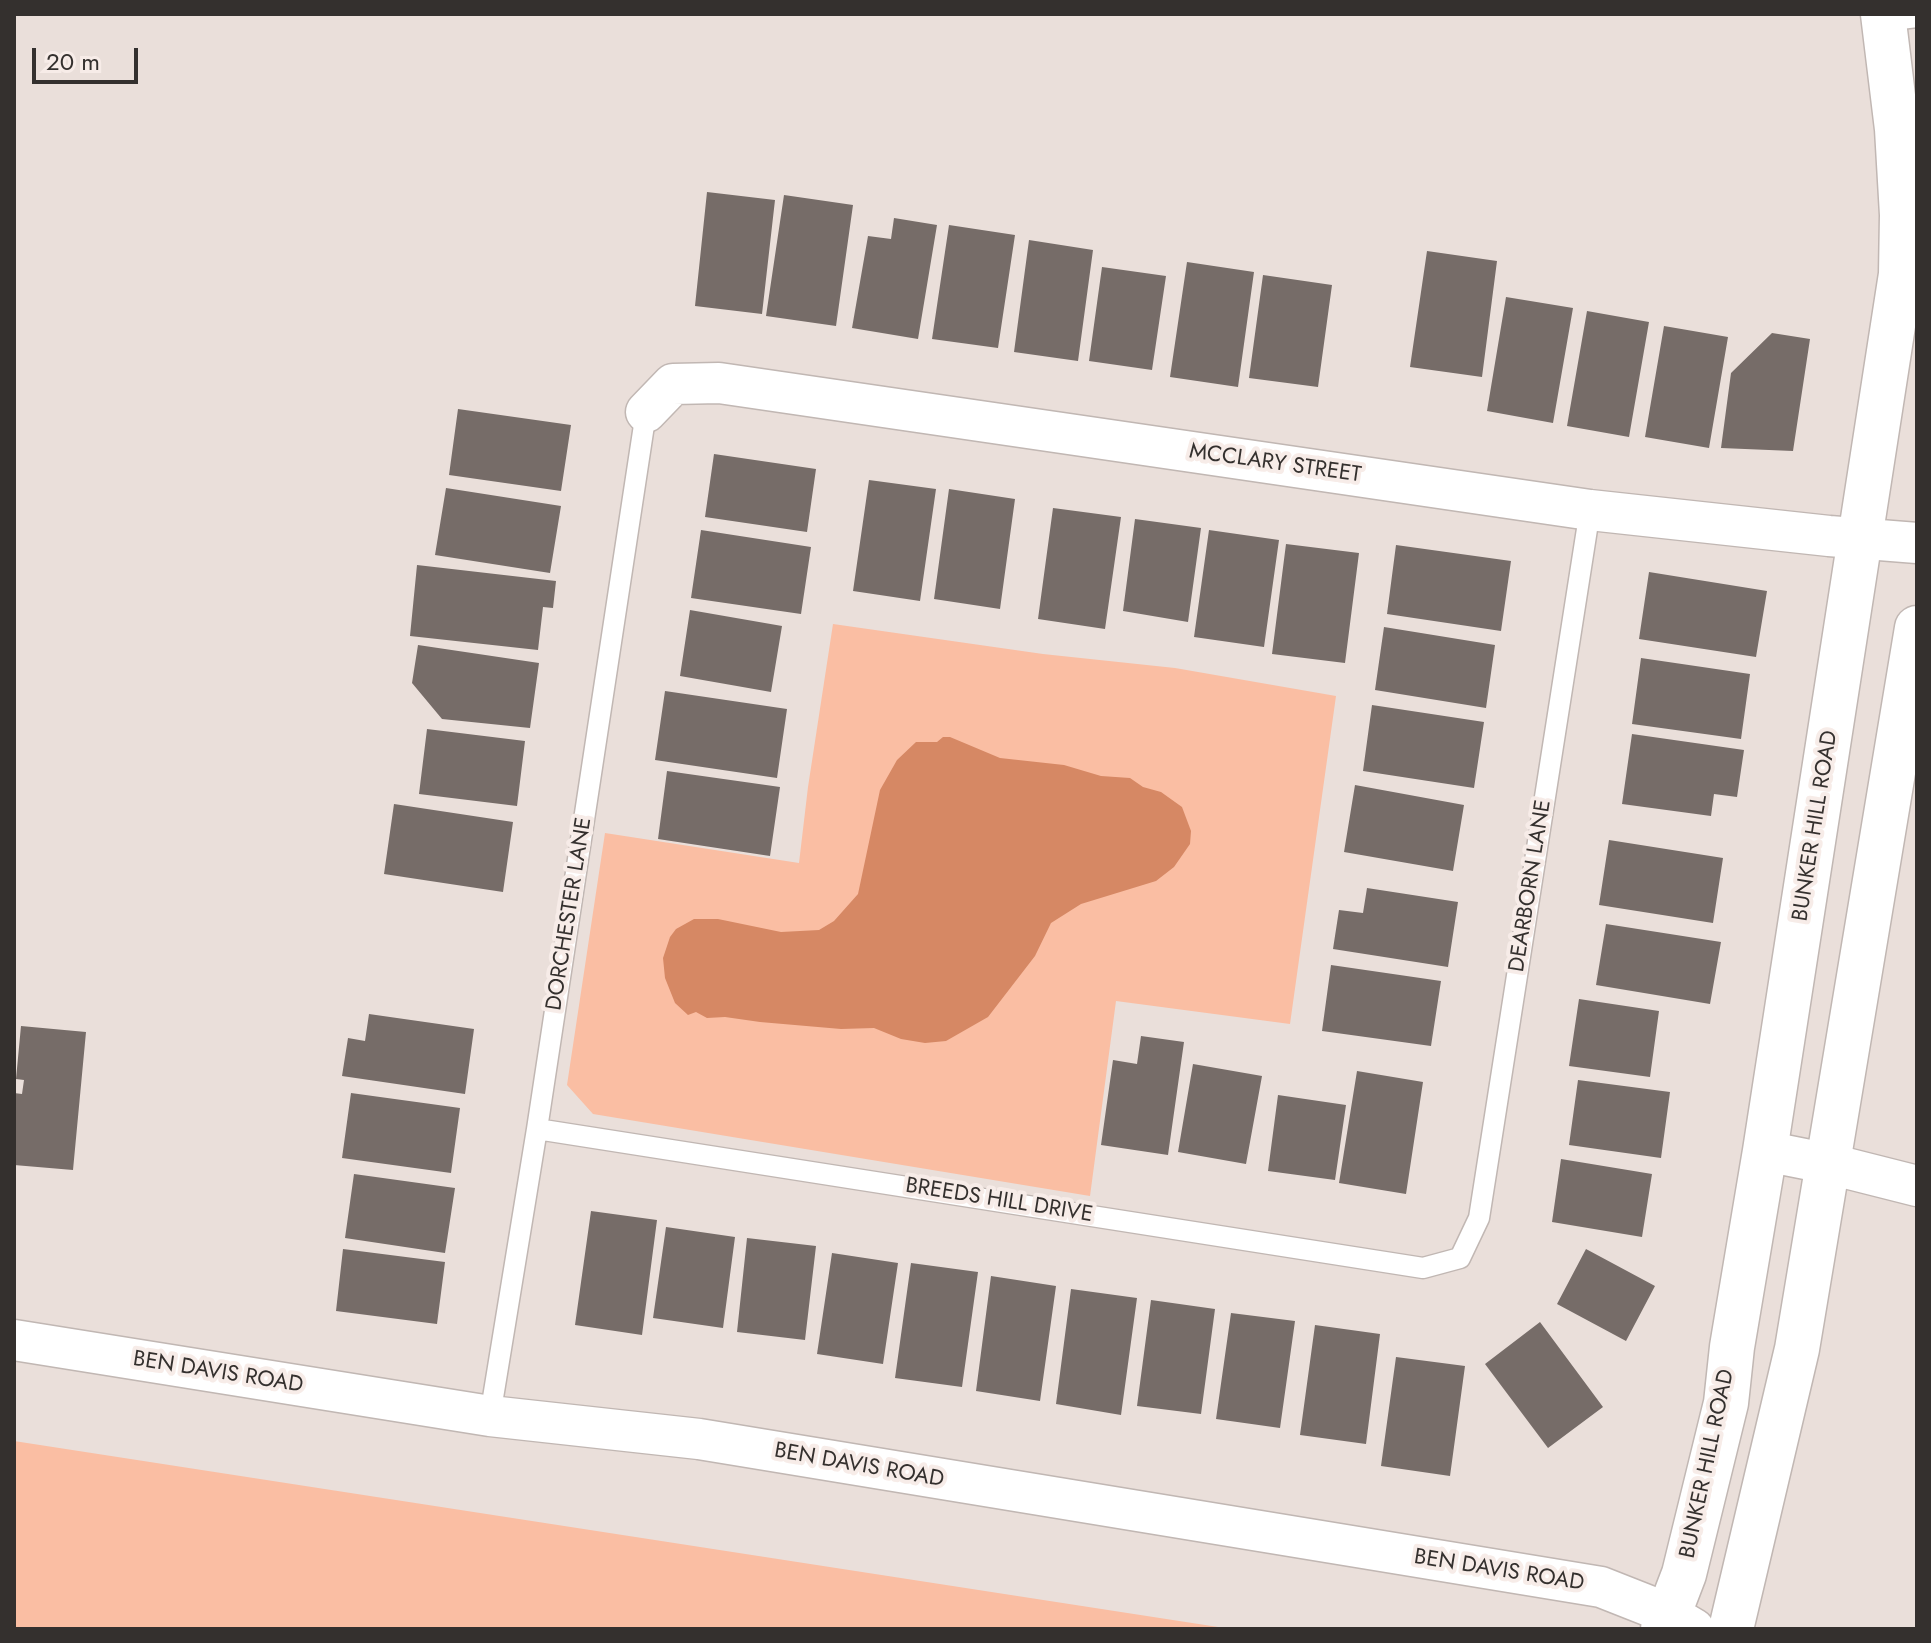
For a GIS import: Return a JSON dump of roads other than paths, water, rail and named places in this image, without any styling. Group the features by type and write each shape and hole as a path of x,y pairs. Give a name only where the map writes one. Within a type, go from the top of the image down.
{"main road":[{"name":"BUNKER HILL ROAD","path":"1675,1624 1684,1574 1726,1403 1732,1347 1901,274 1902,215 1894,17"},
{"path":"1731,1629 1797,1349 1917,628"}],"street":[{"name":"MCCLARY STREET","path":"646,412 673,384 719,383 1590,510 1917,543"},
{"path":"1765,1151 1917,1186"},
{"name":"BEN DAVIS ROAD","path":"14,1340 490,1416 699,1439 1601,1587 1675,1624"}],"lane":[{"name":"DORCHESTER LANE","path":"490,1416 646,412"},
{"name":"DEARBORN LANE","path":"1460,1258 1479,1218 1590,510"},
{"name":"BREEDS HILL DRIVE","path":"537,1129 1423,1268 1460,1258"}]}
